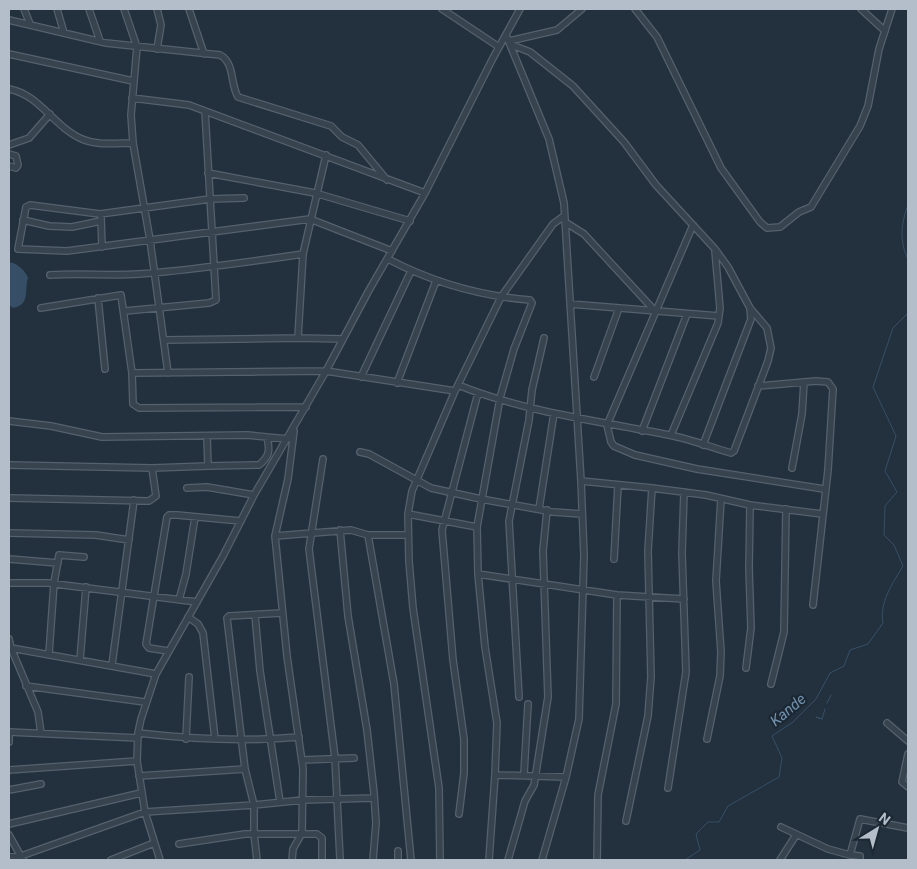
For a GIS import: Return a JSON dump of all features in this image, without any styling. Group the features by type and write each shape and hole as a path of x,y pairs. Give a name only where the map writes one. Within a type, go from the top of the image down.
{"street":[{"path":"24,9 30,24"},
{"path":"57,9 64,33"},
{"path":"89,9 100,41"},
{"path":"124,9 137,47 132,98 133,142 155,272 168,373"},
{"path":"157,9 161,25 157,50"},
{"path":"189,9 204,54"},
{"path":"442,9 499,47"},
{"path":"520,9 509,40 549,139 564,203 582,514 583,590 579,719 566,777 542,860"},
{"path":"160,860 145,812 138,761 138,736 146,702 156,674 241,522 254,495 294,429 410,221 499,47 509,40 557,30 582,9"},
{"path":"635,9 657,37 721,168 760,222 771,229 780,227 799,212 811,206 849,146 868,106 879,49 892,9"},
{"path":"861,9 885,31"},
{"path":"9,20 100,41 157,50 220,55 225,58 231,71 238,97 331,126 342,137 358,145 387,180"},
{"path":"458,384 478,393 554,413 607,425 670,435 733,452 768,361 770,338 767,328 750,308 728,267 715,249 656,185 624,142 573,86 530,52 509,40"},
{"path":"9,54 133,81"},
{"path":"9,89 24,93 83,140 103,143 133,142"},
{"path":"132,98 189,105 425,193"},
{"path":"125,311 215,302 217,291 205,111"},
{"path":"9,144 28,139 50,114"},
{"path":"9,154 16,156 18,165 16,168 9,166"},
{"path":"298,338 303,254 326,156"},
{"path":"208,173 316,193 410,221"},
{"path":"244,198 210,199 100,214 30,205 26,207 19,250 67,251 310,219 392,251"},
{"path":"100,214 102,247"},
{"path":"440,860 439,788 413,608 408,535 408,514 412,491 458,384 502,297 553,224 565,219"},
{"path":"565,219 584,234 655,311"},
{"path":"23,220 60,227 78,226 101,221"},
{"path":"693,225 607,425 611,442 618,450 697,469 824,490"},
{"path":"670,435 718,323 715,249"},
{"path":"50,275 214,268 303,254"},
{"path":"388,259 436,281 502,297 530,300 532,303 514,349 500,398 477,527 478,574 486,657 496,723 495,775 489,860"},
{"path":"361,377 411,271"},
{"path":"397,383 436,281"},
{"path":"41,308 121,295 125,311 132,373 133,404 139,408 306,407"},
{"path":"98,298 105,369"},
{"path":"570,304 719,316"},
{"path":"594,377 619,308"},
{"path":"703,445 751,320 750,308"},
{"path":"642,430 687,314"},
{"path":"519,697 509,521 532,390 544,338"},
{"path":"164,340 343,339"},
{"path":"132,373 326,371 455,391"},
{"path":"792,468 802,414 804,382"},
{"path":"758,386 828,382 833,389 828,470 824,490 812,605"},
{"path":"458,814 464,773 464,739 453,660 442,521 478,393"},
{"path":"539,509 554,413"},
{"path":"9,421 51,426 102,436 207,436 288,439"},
{"path":"292,860 293,849 302,832 302,760 282,614 275,536 288,479 294,429"},
{"path":"207,436 208,466"},
{"path":"9,465 152,468 259,465 268,455 270,449 268,437"},
{"path":"360,452 368,454 431,488 539,509 582,514"},
{"path":"323,459 309,549 336,758 340,859"},
{"path":"9,498 148,501 156,496 152,468"},
{"path":"581,481 684,492 750,505 822,514"},
{"path":"614,559 618,485"},
{"path":"187,488 207,487 254,495"},
{"path":"626,822 648,716 652,676 648,551 652,488"},
{"path":"668,788 686,672 682,553 684,492"},
{"path":"707,739 720,676 716,573 721,499"},
{"path":"112,665 120,592 134,500"},
{"path":"746,668 751,628 749,568 750,505"},
{"path":"771,684 784,632 786,509"},
{"path":"508,860 524,801 533,788 548,697 544,584 547,510"},
{"path":"408,514 477,527"},
{"path":"168,651 149,648 146,644 167,517 169,515 241,522"},
{"path":"179,600 186,574 195,517"},
{"path":"275,536 340,530 351,530 368,536 408,535"},
{"path":"340,530 348,616 367,730 374,798 376,823 373,860"},
{"path":"9,533 96,536 129,540"},
{"path":"368,536 394,684 411,860"},
{"path":"49,654 54,583 61,554 84,557"},
{"path":"9,559 58,563"},
{"path":"478,574 617,595 684,599"},
{"path":"9,583 54,583 197,602"},
{"path":"80,660 86,587"},
{"path":"597,860 598,795 616,704 617,595"},
{"path":"257,860 254,834 254,806 246,769 227,618 229,616 282,614"},
{"path":"256,615 260,671 280,802"},
{"path":"188,617 198,624 202,633 215,739"},
{"path":"9,639 26,686 38,712 41,733"},
{"path":"11,648 156,674"},
{"path":"9,665 16,659"},
{"path":"186,738 189,677"},
{"path":"26,686 146,702"},
{"path":"524,774 528,704"},
{"path":"888,723 908,741"},
{"path":"9,742 9,732 271,740 299,737"},
{"path":"908,754 902,782 908,787"},
{"path":"302,760 354,758"},
{"path":"9,770 138,761"},
{"path":"139,776 246,769"},
{"path":"495,775 524,774 566,777"},
{"path":"9,790 41,784"},
{"path":"9,824 141,793"},
{"path":"9,857 22,858 145,812 254,806 303,800 374,798"},
{"path":"850,855 860,819 908,828"},
{"path":"781,827 828,849 860,856 860,860"},
{"path":"179,844 254,834 302,832 321,836 322,860"},
{"path":"9,835 22,858"},
{"path":"780,860 796,835"},
{"path":"111,860 154,843"},
{"path":"398,851 398,860"}],"water":[{"path":"9,262 20,267 28,278 25,300 19,306 13,308 9,305"}],"waterway":[{"name":"Kande","path":"908,205 902,232 903,246 908,259"},
{"name":"Kande","path":"685,860 700,850 696,834 708,822 719,822 728,806 779,777 782,758 772,736 793,722 816,699 830,673 844,666 850,650 868,644 883,623 882,615 885,600 903,566 894,545 884,535 885,506 897,492 885,471 896,436 873,387 893,328 908,313"},
{"path":"827,703 831,695"},
{"path":"822,719 816,717 822,719 825,709"}]}
